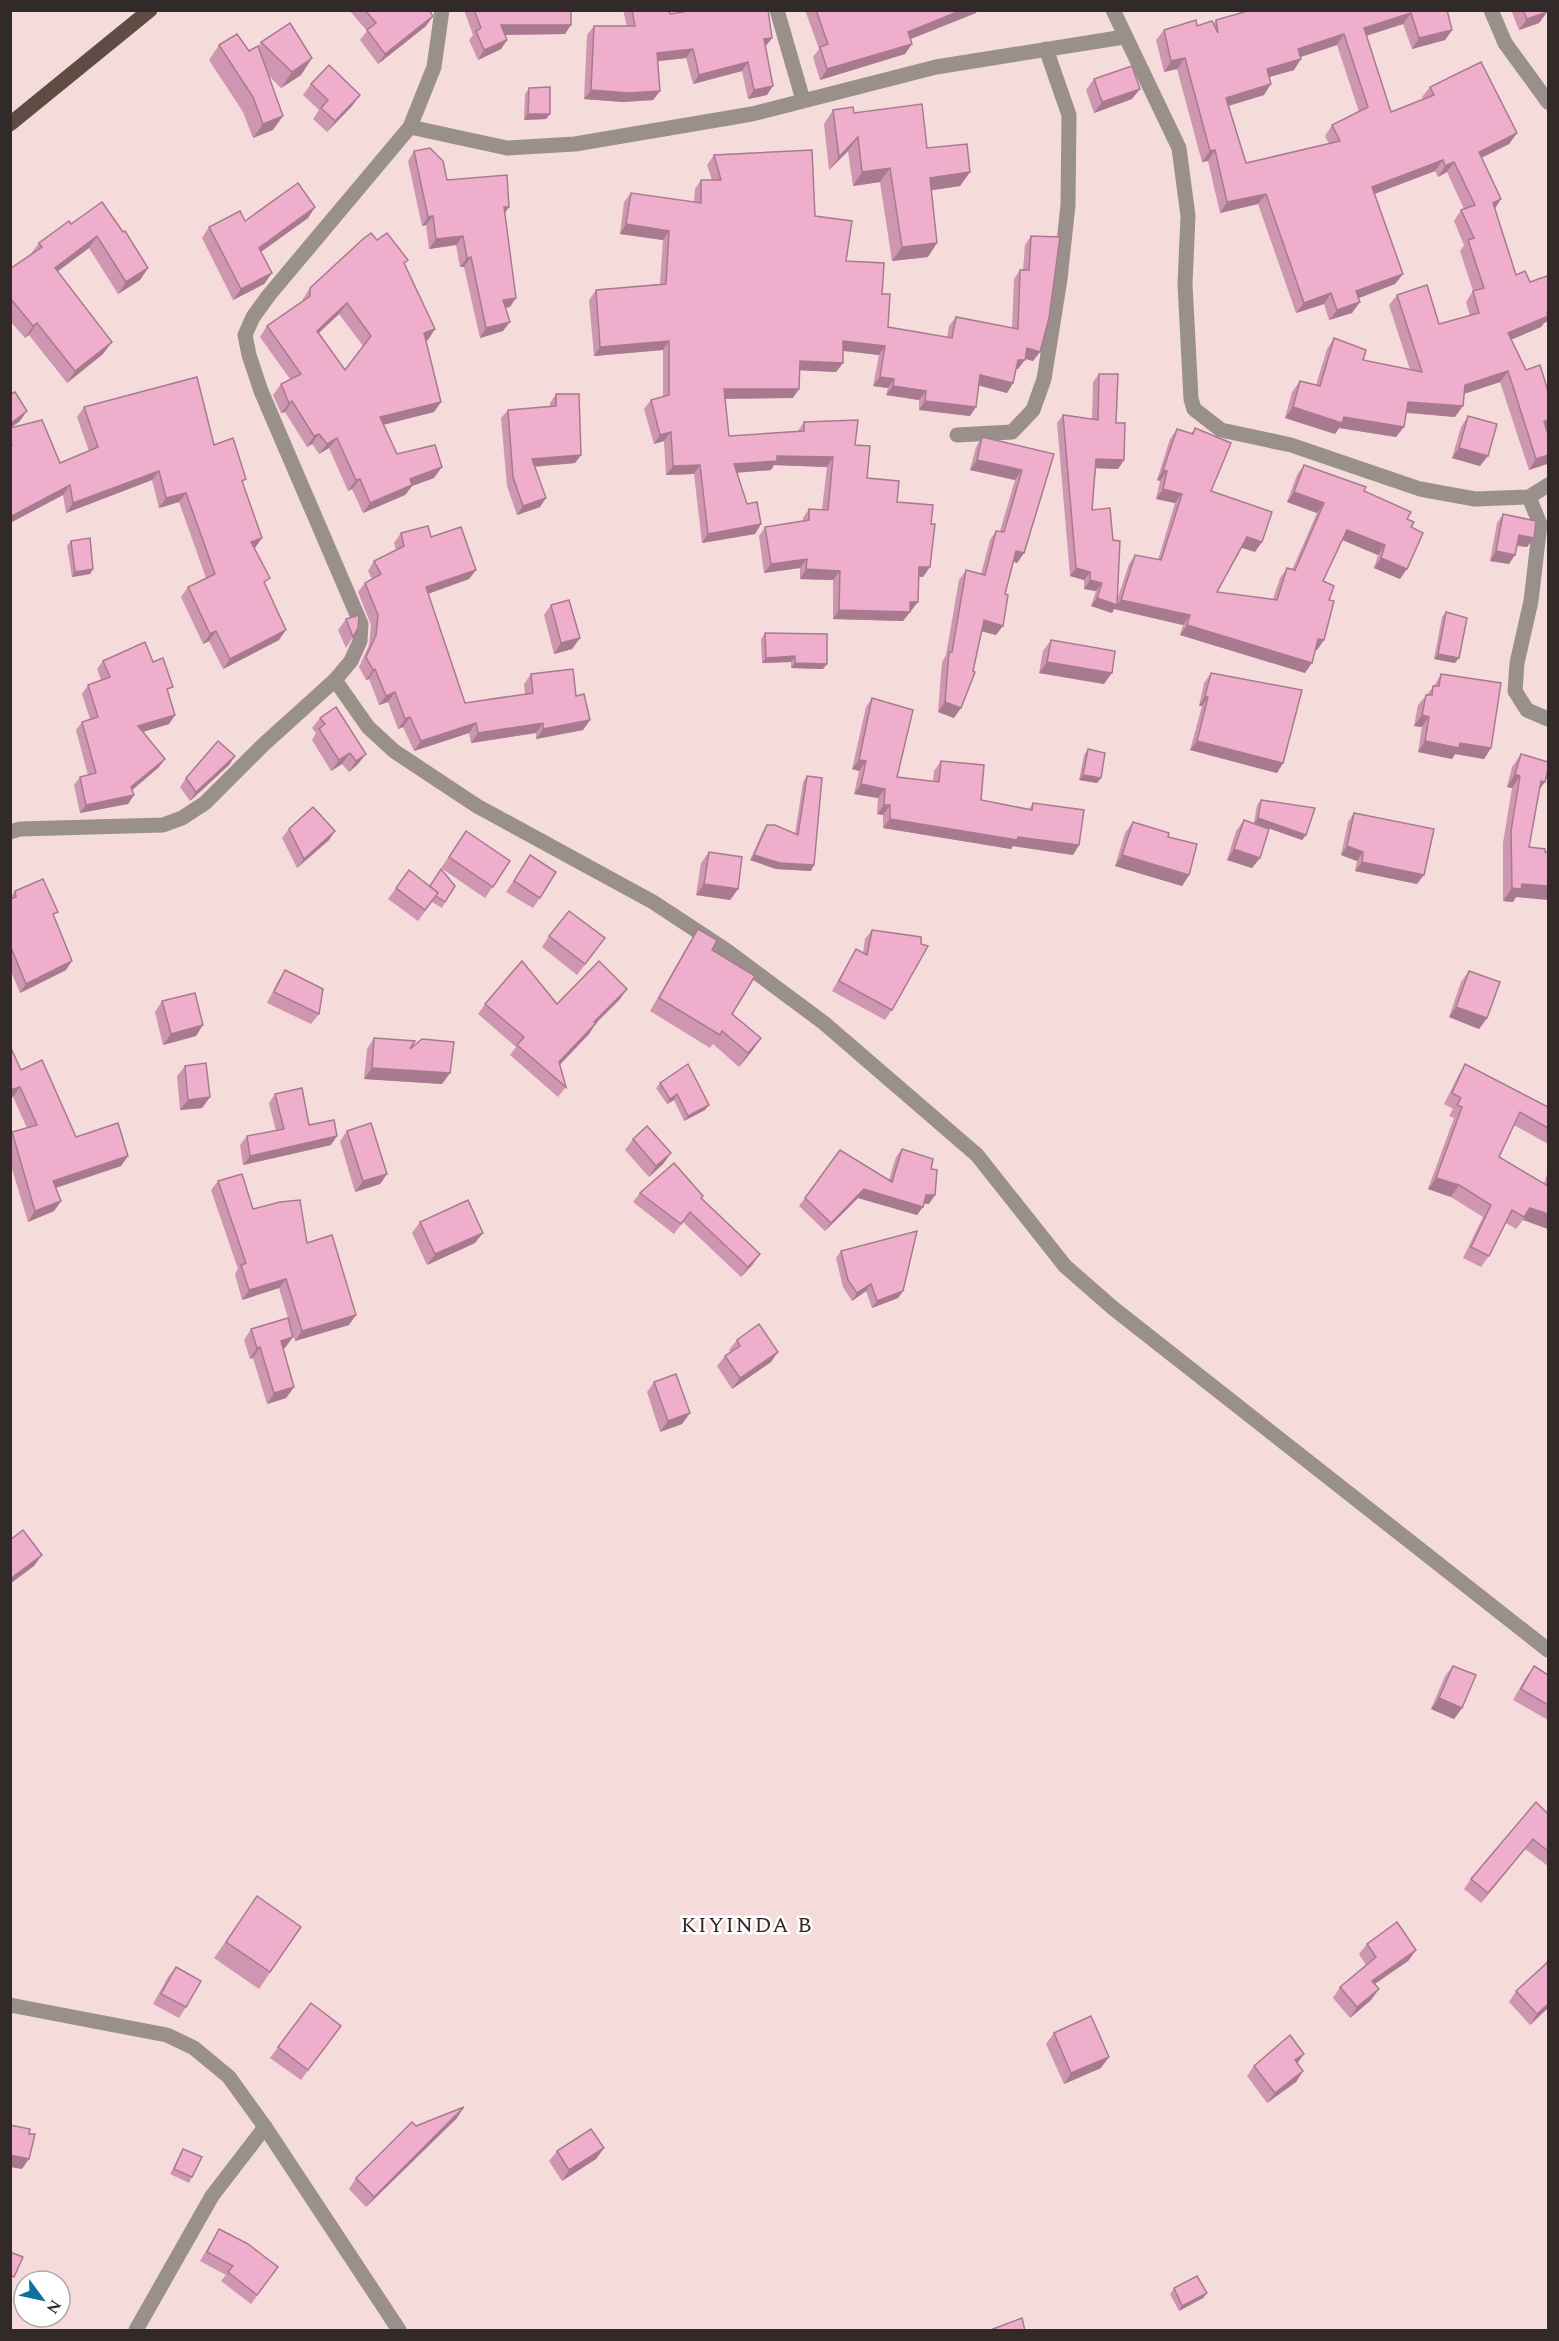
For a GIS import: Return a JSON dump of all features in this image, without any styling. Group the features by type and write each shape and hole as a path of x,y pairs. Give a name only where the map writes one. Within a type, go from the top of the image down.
{"main road":[{"path":"10,124 150,10"}],"street":[{"path":"10,832 20,829 162,825 182,818 205,803 262,745 335,680 351,661 360,640 361,624 261,391 245,335 253,317 269,295 410,127 434,67 442,10"},
{"path":"777,10 803,100"},
{"path":"1113,10 1179,148 1188,216 1185,284 1191,399 1194,409 1221,430 1291,445 1420,489 1475,499 1529,497 1548,485"},
{"path":"1491,10 1505,43 1548,102"},
{"path":"410,127 507,148 575,144 753,114 936,67 1124,37"},
{"path":"957,435 1012,432 1033,410 1044,379 1060,279 1068,205 1069,115 1046,49"},
{"path":"1529,497 1540,524 1531,601 1517,663 1515,691 1527,710 1548,719"},
{"path":"335,680 368,727 394,751 477,806 653,902 726,950 824,1023 977,1155 1065,1266 1113,1308 1547,1644"},
{"path":"10,2005 167,2035 185,2044 229,2078 265,2127 399,2331"},
{"path":"136,2331 212,2196 265,2127"}],"building":[{"path":"365,10 429,10 433,16 385,54 367,30 376,23"},
{"path":"474,10 571,10 571,25 501,25 507,40 484,50 476,31 481,28"},
{"path":"632,10 669,10 670,14 695,10 768,10 772,38 764,39 773,86 754,90 748,62 699,75 693,49 657,53 660,91 629,93 591,90 594,26 635,26"},
{"path":"816,10 962,10 908,32 912,44 827,69 820,47 828,44"},
{"path":"1251,10 1447,10 1452,30 1419,38 1411,13 1364,28 1391,112 1434,95 1430,87 1481,62 1517,133 1479,152 1501,199 1493,203 1516,275 1525,271 1530,282 1547,276 1548,279 1548,316 1508,333 1526,370 1540,365 1548,391 1548,420 1544,421 1548,435 1548,455 1536,459 1508,371 1465,385 1463,406 1408,402 1404,427 1344,417 1342,423 1293,407 1300,381 1320,386 1334,338 1366,350 1363,360 1422,372 1397,295 1427,285 1439,324 1479,313 1473,291 1484,288 1468,240 1474,238 1461,210 1475,205 1454,162 1445,166 1443,160 1372,187 1403,274 1356,291 1360,302 1337,310 1331,293 1304,303 1266,194 1227,202 1215,150 1210,151 1185,58 1171,61 1164,30 1196,20 1197,26 1212,21 1218,33 1216,20","holes":["1344,34 1368,107 1332,125 1340,141 1246,163 1226,98 1271,84 1267,69 1301,59 1298,49"]},
{"path":"1523,10 1546,10 1547,12 1527,19"},
{"path":"290,23 312,58 292,72 261,42"},
{"path":"237,34 249,51 258,46 283,116 263,124 253,97 219,45"},
{"path":"329,65 360,95 335,121 321,108 328,100 311,84"},
{"path":"1132,66 1140,89 1102,102 1094,79"},
{"path":"550,87 550,114 528,114 529,88"},
{"path":"922,104 927,148 967,144 970,172 930,178 937,243 902,247 890,168 862,172 858,137 839,157 833,110 853,107 854,113"},
{"path":"430,148 443,161 447,180 507,175 509,207 504,207 516,298 503,300 510,322 486,328 471,257 467,258 463,236 436,239 433,216 428,217 414,151"},
{"path":"812,150 815,216 852,221 846,261 884,263 882,294 890,294 888,327 952,338 956,317 1018,329 1020,270 1029,270 1031,236 1060,237 1049,318 1040,352 1027,348 1025,360 1018,360 1013,383 980,375 976,407 925,401 926,391 893,386 894,379 880,377 885,346 843,341 843,363 800,361 799,389 724,389 729,436 804,431 804,422 858,420 855,445 870,446 867,478 899,481 897,502 933,505 931,524 935,524 930,567 919,567 918,602 910,602 910,612 839,610 840,571 806,569 807,559 771,564 765,527 809,520 809,509 828,510 833,457 777,456 777,461 734,464 747,504 757,502 761,524 708,534 700,465 673,466 671,432 660,435 651,400 669,395 669,341 600,347 596,290 666,284 669,231 626,224 631,193 701,203 701,180 721,180 714,155"},
{"path":"298,183 315,207 259,248 272,273 241,289 209,227 240,211 245,221"},
{"path":"102,202 123,232 125,231 148,268 126,282 97,236 55,268 112,342 75,371 37,323 33,326 10,299 10,269 42,247 39,243 69,221 71,224"},
{"path":"371,233 377,240 387,233 408,260 404,263 435,329 424,333 441,402 380,417 397,454 435,445 442,467 410,479 412,485 370,503 360,479 356,480 337,438 327,444 319,434 314,436 292,401 289,403 281,384 301,374 267,326 310,296 310,288","holes":["347,303 371,336 345,370 317,331"]},
{"path":"1099,374 1118,374 1116,423 1125,423 1124,460 1096,459 1092,510 1110,508 1113,540 1120,541 1117,605 1097,598 1102,583 1090,580 1090,572 1076,568 1063,415 1098,420"},
{"path":"197,377 214,445 233,438 246,479 242,481 262,538 251,542 270,578 264,582 286,630 230,659 216,631 210,634 188,587 215,574 186,493 166,498 159,471 73,503 70,485 10,517 10,446 12,445 10,428 42,420 60,463 98,447 84,407"},
{"path":"15,392 27,411 10,424 10,394"},
{"path":"556,394 579,394 581,455 532,459 546,498 523,506 513,477 508,410 556,406"},
{"path":"1468,416 1497,424 1488,456 1459,448"},
{"path":"1195,428 1231,443 1211,491 1272,512 1262,542 1247,537 1217,592 1277,600 1287,568 1295,570 1324,503 1294,492 1304,465 1366,487 1364,491 1411,512 1407,519 1414,522 1411,527 1423,533 1407,569 1381,558 1385,545 1347,530 1323,581 1334,586 1329,600 1334,601 1324,640 1318,639 1312,663 1187,625 1190,615 1121,600 1135,555 1161,560 1182,494 1163,489 1167,471 1163,470 1177,429 1193,434"},
{"path":"982,437 1054,454 1024,553 1016,551 1005,594 1008,595 1003,626 984,620 973,671 975,672 961,708 945,702 949,652 952,652 966,570 985,575 996,531 1004,532 1022,470 977,460"},
{"path":"1503,514 1536,521 1534,538 1519,535 1515,555 1496,551"},
{"path":"428,526 431,537 461,527 476,570 426,587 465,703 533,693 531,674 573,669 576,696 584,694 590,720 543,729 543,723 478,733 476,723 421,741 410,717 405,719 395,692 386,696 375,669 373,670 366,657 376,635 378,615 365,583 381,574 374,561 404,546 401,533"},
{"path":"90,538 93,569 75,572 71,541"},
{"path":"569,600 580,638 561,643 551,605"},
{"path":"1446,612 1467,618 1459,658 1438,654"},
{"path":"359,615 358,628 353,637 346,619"},
{"path":"765,633 827,634 827,664 795,663 795,656 766,658"},
{"path":"1051,640 1115,651 1112,673 1047,662"},
{"path":"145,642 153,662 163,658 173,687 167,689 175,715 138,726 165,759 131,787 134,795 86,805 80,777 96,773 82,722 98,717 88,685 110,677 103,661"},
{"path":"1211,673 1302,690 1283,763 1197,741 1208,697 1205,696"},
{"path":"1441,674 1501,683 1491,748 1460,743 1459,748 1425,741 1429,717 1422,715 1426,695 1432,695 1433,686 1439,686"},
{"path":"872,698 913,710 897,777 939,782 941,761 984,765 981,800 1032,810 1033,803 1084,810 1079,845 1018,837 1017,840 890,819 890,805 884,805 885,789 861,784 866,761 859,760"},
{"path":"336,707 366,754 356,761 350,753 339,760 319,729 325,724 320,718"},
{"path":"218,741 235,756 196,792 186,778"},
{"path":"1088,749 1105,753 1101,778 1083,775"},
{"path":"1521,754 1548,762 1545,782 1541,781 1529,847 1545,849 1545,852 1548,852 1548,886 1522,884 1521,889 1512,888 1511,831 1520,776 1515,774"},
{"path":"807,776 822,778 814,865 780,863 754,855 767,825 775,825 798,835"},
{"path":"1261,800 1315,808 1306,835 1258,818"},
{"path":"313,807 335,831 304,859 289,829"},
{"path":"1354,813 1434,829 1424,875 1362,862 1363,852 1347,846"},
{"path":"1244,820 1269,829 1260,858 1234,849"},
{"path":"1133,822 1169,833 1168,837 1197,844 1189,875 1122,855"},
{"path":"466,831 510,861 493,887 449,857"},
{"path":"709,852 742,857 738,889 704,884"},
{"path":"530,855 556,872 540,898 514,881"},
{"path":"441,869 455,886 445,902 436,896 438,893 430,886"},
{"path":"409,870 438,893 425,910 396,888"},
{"path":"43,879 58,912 53,914 72,961 26,984 10,945 10,899 16,897 15,891"},
{"path":"569,911 605,938 585,964 549,936"},
{"path":"698,929 717,940 712,950 755,976 732,1014 761,1038 748,1053 722,1031 720,1035 659,998"},
{"path":"872,930 921,937 921,944 928,946 892,1010 839,981 856,949 867,955"},
{"path":"522,961 557,1004 599,961 627,989 559,1062 566,1087 517,1045 524,1037 485,1004"},
{"path":"285,970 323,989 319,1014 274,992"},
{"path":"1469,971 1500,982 1487,1018 1456,1007"},
{"path":"195,993 203,1025 171,1034 162,1001"},
{"path":"374,1038 415,1041 410,1049 422,1039 454,1042 450,1073 372,1068"},
{"path":"10,1046 21,1070 42,1060 76,1137 118,1123 128,1156 53,1181 61,1201 35,1211 12,1132 37,1125 20,1087 10,1090"},
{"path":"206,1063 210,1097 188,1100 185,1066"},
{"path":"688,1064 709,1105 688,1116 677,1094 670,1099 660,1083"},
{"path":"1465,1064 1548,1107 1548,1128 1520,1112 1499,1157 1548,1186 1548,1214 1530,1208 1524,1217 1512,1210 1489,1256 1471,1247 1491,1205 1459,1185 1436,1178 1462,1107 1457,1105 1461,1098 1452,1093"},
{"path":"302,1088 309,1125 334,1120 337,1136 250,1156 247,1136 284,1129 275,1094"},
{"path":"371,1123 387,1174 363,1181 347,1131"},
{"path":"647,1126 671,1153 656,1166 633,1139"},
{"path":"902,1149 933,1159 931,1169 937,1170 935,1195 926,1195 923,1207 864,1189 831,1223 805,1198 840,1150 892,1182"},
{"path":"674,1163 703,1196 701,1198 760,1254 748,1267 690,1212 681,1224 640,1193"},
{"path":"242,1174 253,1209 300,1200 307,1243 332,1235 356,1315 302,1331 286,1279 249,1290 241,1265 246,1263 218,1181"},
{"path":"468,1200 483,1233 435,1254 420,1222"},
{"path":"917,1231 903,1291 877,1301 871,1284 857,1293 848,1280 841,1251"},
{"path":"288,1318 293,1337 281,1341 294,1387 274,1393 260,1347 257,1348 251,1329"},
{"path":"759,1324 778,1352 740,1378 725,1356 740,1346 737,1340"},
{"path":"676,1374 690,1413 668,1421 654,1382"},
{"path":"23,1530 42,1555 10,1579 10,1540"},
{"path":"1453,1666 1476,1675 1462,1708 1439,1698"},
{"path":"1534,1666 1548,1675 1548,1705 1521,1689"},
{"path":"1536,1802 1548,1814 1548,1851 1533,1839 1488,1893 1471,1879"},
{"path":"257,1896 301,1927 270,1972 226,1942"},
{"path":"1397,1922 1416,1950 1372,1981 1379,1989 1357,2007 1340,1987 1376,1957 1367,1944"},
{"path":"1548,1962 1548,2004 1537,2014 1516,1991"},
{"path":"176,1967 201,1981 186,2007 161,1994"},
{"path":"311,2003 341,2026 308,2070 278,2047"},
{"path":"1091,2016 1109,2057 1071,2073 1054,2033"},
{"path":"1290,2035 1304,2054 1295,2060 1303,2071 1275,2093 1254,2066"},
{"path":"464,2107 374,2197 356,2178 412,2122 416,2126"},
{"path":"10,2125 30,2129 29,2134 35,2134 29,2159 10,2155"},
{"path":"591,2129 604,2148 569,2170 557,2151"},
{"path":"183,2149 202,2157 192,2177 174,2169"},
{"path":"219,2229 248,2244 278,2267 257,2295 228,2272 233,2266 207,2252"},
{"path":"10,2252 23,2257 18,2269 12,2269 12,2276 10,2275"},
{"path":"1197,2276 1207,2293 1182,2306 1174,2288"},
{"path":"1022,2318 1025,2331 994,2331 993,2329"}],"district":[{"name":"KIYINDA B","path":"747,1924"}]}
